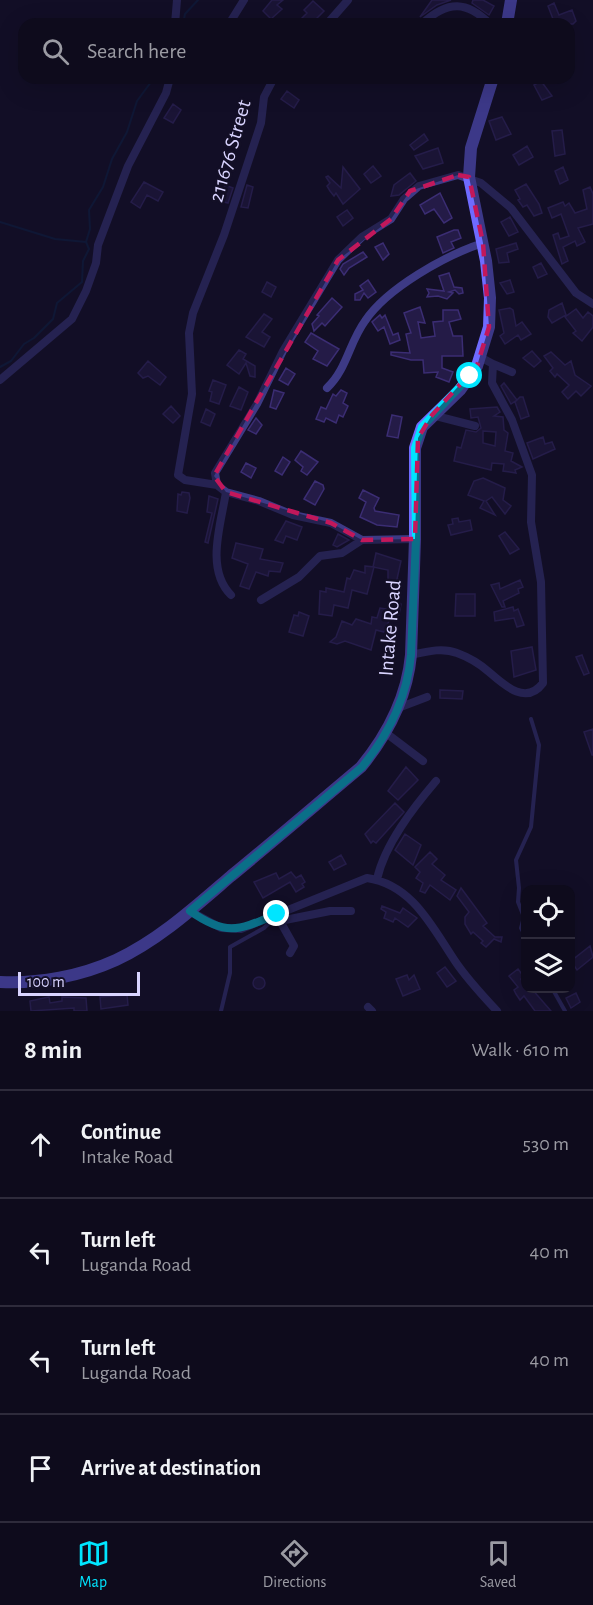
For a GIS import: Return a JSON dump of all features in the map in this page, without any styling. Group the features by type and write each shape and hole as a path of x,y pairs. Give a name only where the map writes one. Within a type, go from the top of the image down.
{"street":[{"path":"176,18 177,0"},
{"path":"233,18 244,0"},
{"path":"332,18 348,0"},
{"path":"508,18 511,0"},
{"path":"429,18 438,10 460,4 471,7 483,18"},
{"path":"0,380 72,319 86,291 96,263 98,245 128,166 166,93 168,84"},
{"name":"211676 Street","path":"217,485 185,480 178,475 192,394 189,333 193,314 224,235 261,123 264,97 271,84"},
{"name":"Intake Road","path":"0,982 47,980 105,964 141,946 190,911 362,767 386,733 398,708 409,672 411,655 416,539 415,448 422,427 460,390 480,357 489,327 490,298 483,243 472,205 469,177 473,138 491,84"},
{"path":"416,539 362,540 331,524 293,515 259,501 226,492 217,485 215,472 257,404 283,351 338,260 362,237 391,219 404,199 419,186 447,177 469,177 481,183 511,208 568,284 593,304"},
{"path":"327,388 340,374 360,329 374,310 421,273 455,254 483,243"},
{"path":"480,357 512,372"},
{"path":"411,655 442,650 456,652 480,665 513,692 529,693 538,690 543,682 541,582 531,522 532,475 512,420 492,383 493,364"},
{"path":"432,415 475,426"},
{"path":"226,492 216,547 218,573 224,588 231,595"},
{"path":"261,600 299,577 316,557 342,553 362,540"},
{"path":"398,708 427,697"},
{"path":"386,733 423,761"},
{"path":"377,879 382,863 401,829 436,781"},
{"path":"190,911 211,924 230,931 279,918 367,878 377,879 399,890 424,913 468,978 497,1011"},
{"path":"279,918 330,911 351,911"},
{"path":"279,918 294,946 290,953"}],"lane":[{"path":"521,910 518,902 516,860 531,827 539,745 531,719"},
{"path":"221,1011 230,973 230,946 279,918"},
{"path":"555,993 565,1011"}],"highlighted area":[{"path":"458,175 469,177 483,243 489,327 477,366 432,415 418,438 415,539 362,540 331,523 226,492 214,476 338,260 391,219 410,191"}],"building":[{"path":"272,0 283,0 277,5 282,9 272,18 263,11"},
{"path":"432,0 451,0 437,5 420,17"},
{"path":"473,0 483,0 494,6 489,15 472,3"},
{"path":"313,1 324,11 317,18 302,18 307,13 304,10"},
{"path":"554,3 559,15 572,10 575,18 553,18 548,6"},
{"path":"543,84 552,96 542,100 534,85"},
{"path":"287,91 299,100 294,108 281,99"},
{"path":"173,104 181,110 173,123 164,118"},
{"path":"502,117 511,134 496,140 489,121"},
{"path":"562,130 565,154 555,156 552,131"},
{"path":"424,134 428,140 414,150 410,145"},
{"path":"527,146 533,157 519,165 513,155"},
{"path":"438,148 443,163 423,169 415,156"},
{"path":"373,166 381,176 371,183 364,174"},
{"path":"343,167 360,189 343,204 336,193 334,196 330,191 327,186 330,183 326,177 328,176 341,188"},
{"path":"563,167 568,180 560,184 555,171"},
{"path":"410,173 416,181 399,195 391,196 394,185"},
{"path":"144,182 163,192 158,201 147,195 140,208 131,202"},
{"path":"526,184 542,213 534,216 527,205 523,207 518,200 520,199 515,190"},
{"path":"225,185 233,188 228,203 220,201"},
{"path":"247,185 253,187 248,208 241,207"},
{"path":"590,187 593,194 593,224 578,228 585,242 577,246 575,241 563,247 568,261 562,264 553,235 558,233 560,239 569,236 561,214 552,218 548,208 563,202 565,206 569,203 575,213 587,209 583,190"},
{"path":"440,193 452,218 444,223 434,209 425,214 420,205"},
{"path":"347,210 353,218 343,226 337,217"},
{"path":"510,217 518,232 509,236 501,222"},
{"path":"458,230 461,238 451,242 454,248 443,253 437,237"},
{"path":"383,243 389,254 383,260 375,247"},
{"path":"516,243 518,249 507,253 509,262 499,263 496,249"},
{"path":"363,252 367,257 349,268 344,275 340,269 343,264"},
{"path":"541,263 547,274 538,278 533,267"},
{"path":"449,273 454,287 462,288 463,293 459,294 455,290 449,292 453,293 447,299 438,296 427,297 429,293 427,289 444,291 439,276"},
{"path":"368,280 376,292 368,298 364,293 360,300 355,300 355,294 363,290 360,286"},
{"path":"510,280 514,292 507,294 500,283"},
{"path":"267,282 276,287 271,297 262,292"},
{"path":"332,298 342,307 325,326 322,323 314,331 312,324"},
{"path":"562,303 566,315 552,323 548,317 549,310"},
{"path":"420,307 425,323 418,322 421,338 435,336 433,322 443,321 443,310 458,310 461,319 449,322 453,336 462,336 463,356 442,356 442,368 453,372 449,382 436,377 438,372 424,373 423,360 411,360 391,355 391,352 410,353 406,334 411,333 404,313"},
{"path":"510,308 513,310 516,326 522,322 531,334 521,340 518,335 505,344 500,336 504,333 499,310"},
{"path":"576,309 583,318 588,312 593,316 593,327 582,341 573,333 576,331 565,317"},
{"path":"264,314 272,319 262,332 270,337 264,347 246,337"},
{"path":"380,315 382,318 385,315 393,335 398,333 400,340 390,344 384,327 378,331 372,322"},
{"path":"311,333 339,349 327,366 313,359 318,351 305,342"},
{"path":"239,350 246,354 243,359 255,366 255,377 250,376 246,363 239,374 227,365"},
{"path":"532,351 541,361 534,367 523,358"},
{"path":"551,352 565,365 571,361 575,375 591,386 581,396 576,391 568,399 562,392 569,385 557,374 555,377 550,371 553,368 544,356"},
{"path":"148,361 166,377 160,385 148,376 143,378 138,373"},
{"path":"286,368 295,374 288,385 279,380"},
{"path":"213,380 226,385 219,404 210,401 212,392 209,391"},
{"path":"504,383 517,400 511,404 501,386"},
{"path":"239,387 248,392 241,410 230,406"},
{"path":"274,390 284,393 276,409 270,407"},
{"path":"341,390 347,393 343,403 348,406 343,417 339,415 336,423 326,418 324,422 316,419 321,407 326,409 333,394 336,396"},
{"path":"523,397 529,416 521,419 515,402"},
{"path":"171,406 180,416 173,423 163,414"},
{"path":"497,407 500,412 494,416 503,417 504,430 508,433 505,451 513,453 511,461 522,467 515,470 516,473 503,471 504,464 492,463 491,470 454,461 457,447 461,448 466,430 476,432 481,428 478,417 471,418 470,409","holes":["483,431 496,432 495,446 483,443"]},
{"path":"206,409 215,414 210,426 201,422"},
{"path":"392,415 402,417 398,438 387,436"},
{"path":"256,418 262,425 256,434 248,430"},
{"path":"543,437 545,444 552,442 555,449 533,459 527,443"},
{"path":"301,451 318,462 307,475 301,471 303,467 295,460"},
{"path":"283,457 290,462 282,475 275,471"},
{"path":"246,463 256,468 251,478 241,472"},
{"path":"483,478 505,488 503,500 511,506 505,514 492,497 486,501 495,515 480,508 484,501 468,495 474,481"},
{"path":"315,481 323,485 324,489 315,505 304,499"},
{"path":"363,490 379,498 374,508 375,511 399,515 397,527 377,525 360,517 366,502 359,498"},
{"path":"182,492 189,493 187,513 177,511 178,494 181,495"},
{"path":"209,496 218,499 208,543 205,542 212,513 207,512"},
{"path":"458,518 459,522 470,520 472,530 451,535 448,525 453,524 452,519"},
{"path":"286,521 302,527 297,540 286,536 283,543 275,540"},
{"path":"505,532 519,549 510,554 499,536"},
{"path":"338,534 349,540 337,547 333,545"},
{"path":"236,543 263,549 260,559 283,563 280,572 269,571 268,576 256,572 249,589 240,586 248,564 232,558"},
{"path":"376,553 401,561 397,579 401,580 399,587 388,583 388,570 373,567"},
{"path":"365,566 374,567 367,594 352,590 348,608 334,605 332,616 319,614 320,591 326,592 326,588 344,592 347,578 350,579 354,570 365,573"},
{"path":"520,580 523,587 518,589 519,593 503,601 505,607 502,607 491,585 499,583 500,589"},
{"path":"456,594 475,594 475,616 455,616"},
{"path":"397,601 401,604 399,615 390,619 384,632 376,630 371,650 345,641 337,644 330,642 336,637 342,621 352,625 356,619 371,624 372,617 377,618 380,608 393,610"},
{"path":"513,607 514,611 518,609 524,625 517,627 514,618 495,621 494,612"},
{"path":"299,612 309,616 303,636 289,632 294,615 298,616"},
{"path":"532,647 536,670 514,677 511,651"},
{"path":"582,655 589,673 584,675 576,657"},
{"path":"440,690 463,691 462,699 440,698"},
{"path":"593,729 593,755 592,755 584,732"},
{"path":"406,767 418,780 398,800 388,791"},
{"path":"395,803 404,812 376,843 373,841 371,843 365,834"},
{"path":"405,834 421,845 413,865 395,850"},
{"path":"430,852 437,859 432,864 445,875 441,880 456,890 450,900 430,885 425,893 420,891 423,883 416,878 420,872 415,867"},
{"path":"341,855 346,864 334,870 329,862"},
{"path":"291,872 296,878 301,875 305,882 302,884 304,887 296,892 290,882 263,898 254,882 276,873 279,879"},
{"path":"461,888 487,923 483,926 495,937 502,937 501,942 494,939 486,947 473,932 471,934 465,924 465,917 469,912 457,896"},
{"path":"382,906 400,913 403,908 417,918 408,927 395,918 393,922 384,918 386,912 381,909"},
{"path":"590,946 593,957 577,970 575,958"},
{"path":"445,967 456,981 447,987 437,973"},
{"path":"518,969 521,973 521,993 535,993 551,1011 535,1011 524,996 520,1000 514,990 518,987 509,976"},
{"path":"407,975 409,980 414,975 420,989 403,996 396,979"},
{"path":"261,977 265,983 261,989 257,989 253,981"},
{"path":"576,993 580,1002 571,1008 566,998"},
{"path":"127,995 128,1005 101,1009 100,997"},
{"path":"49,997 50,1003 62,1001 62,997 86,998 87,1011 74,1011 74,1008 31,1011 30,1001"}],"waterway":[{"path":"184,18 198,0"},
{"path":"0,367 11,361 24,344 34,338 53,319 57,303 82,282 83,261 89,249 86,242 90,229 89,210 103,187 112,159 127,132 137,101 150,84"},
{"path":"0,222 55,239 86,242"}],"route":[{"path":"277,914 241,929 230,931 211,924 190,911 362,767 393,722 409,672 411,655 416,539 415,448 422,427 460,390 470,376"}]}
